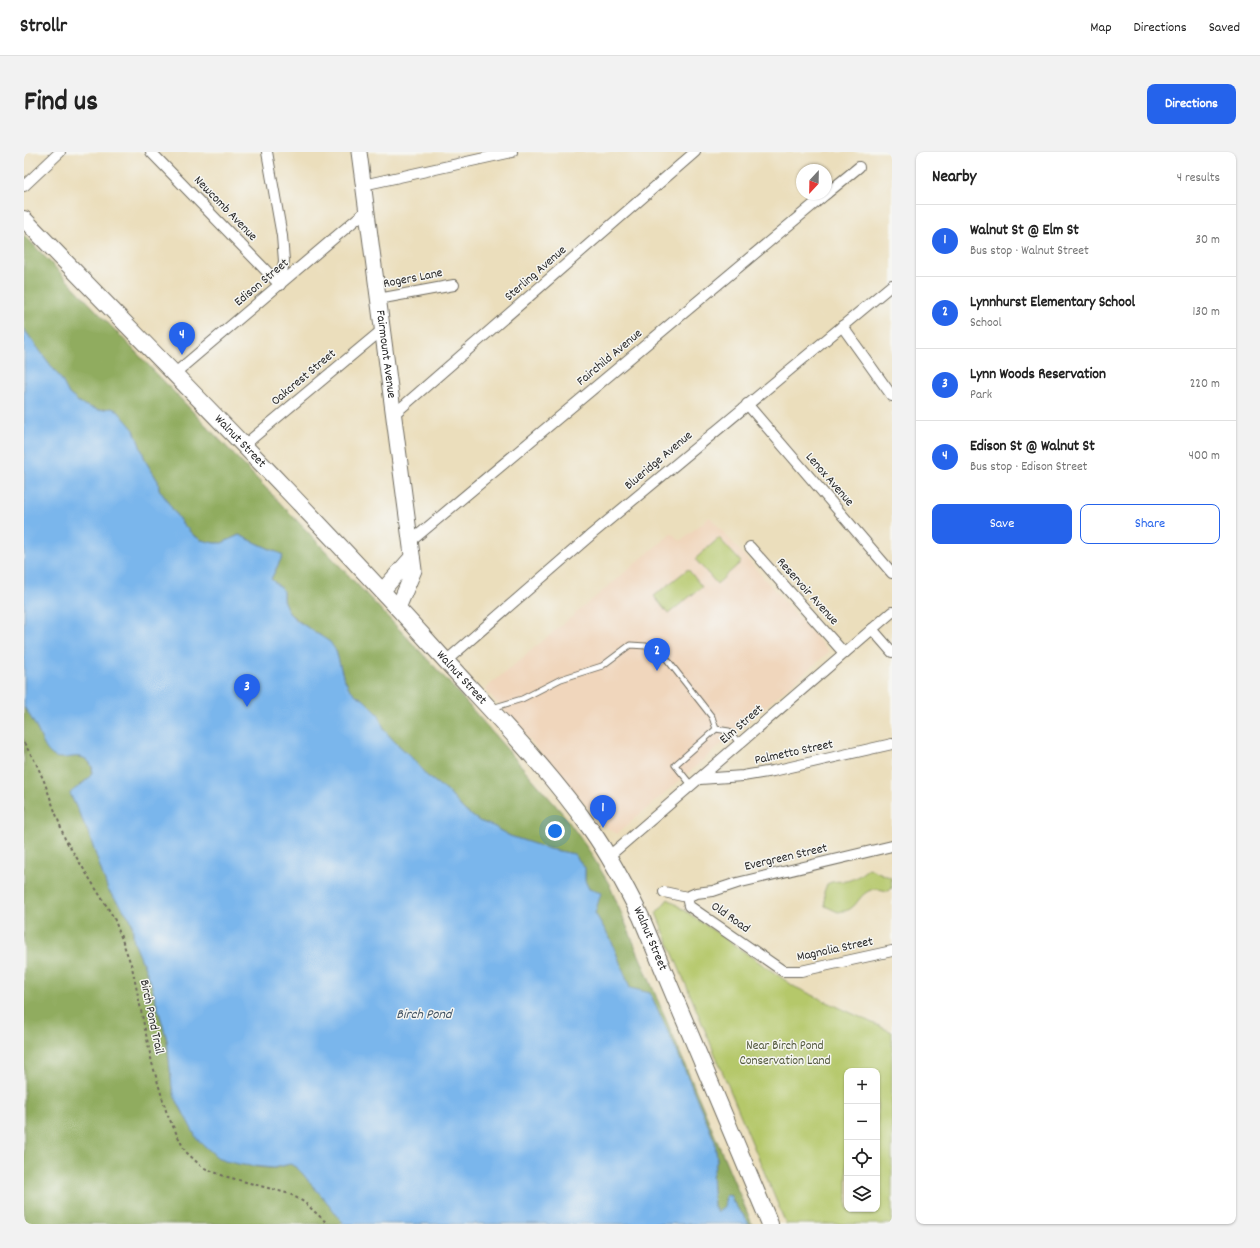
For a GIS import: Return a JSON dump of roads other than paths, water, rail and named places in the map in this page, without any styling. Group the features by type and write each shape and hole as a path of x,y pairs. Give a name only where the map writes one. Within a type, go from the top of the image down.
{"main road":[{"name":"Walnut Street","path":"24,219 398,608 523,746 563,793 594,834 631,897 650,937 770,1224"}],"street":[{"path":"24,186 60,152"},
{"name":"Newcomb Avenue","path":"151,152 280,285"},
{"path":"267,152 282,236 284,261 280,285"},
{"name":"Fairmount Avenue","path":"359,152 414,570 398,608"},
{"path":"363,185 512,152"},
{"name":"Sterling Avenue","path":"393,415 695,152"},
{"name":"Fairchild Avenue","path":"832,189 859,166"},
{"name":"Fairchild Avenue","path":"410,542 819,200"},
{"name":"Edison Street","path":"174,374 366,211"},
{"name":"Rogers Lane","path":"378,299 454,285"},
{"name":"Blueridge Avenue","path":"446,661 592,534 892,285"},
{"path":"842,326 892,396"},
{"name":"Oakcrest Street","path":"243,446 382,330"},
{"name":"Lenox Avenue","path":"747,404 892,573"},
{"name":"Reservoir Avenue","path":"750,547 844,653"},
{"path":"382,591 412,558"},
{"name":"Elm Street","path":"608,857 892,612"},
{"path":"872,629 892,652"},
{"name":"Palmetto Street","path":"700,779 743,776 773,771 892,744"},
{"name":"Evergreen Street","path":"687,897 696,893 892,846"},
{"path":"664,892 687,897"},
{"name":"Old Road","path":"687,897 689,906 783,971"},
{"name":"Magnolia Street","path":"783,971 801,972 892,951"}],"lane":[{"path":"490,709 522,699 561,679 602,666 630,645 646,646 662,653 712,717 716,729"},
{"path":"716,729 729,731 740,744"},
{"path":"692,786 675,765 716,729"}],"water":[{"name":"Birch Pond","path":"24,329 61,379 69,394 81,404 89,407 99,410 111,408 117,410 134,430 146,462 158,481 159,489 181,522 193,535 201,540 222,543 239,535 283,555 271,579 283,590 283,600 289,613 296,620 330,642 336,651 343,676 349,688 379,715 384,730 411,757 427,776 447,791 464,810 479,821 495,827 510,836 549,849 574,854 585,868 585,881 589,889 601,893 595,913 611,940 630,988 650,993 675,1047 715,1142 717,1160 712,1176 714,1207 718,1212 724,1207 726,1195 731,1196 734,1204 749,1224 343,1224 335,1212 301,1172 290,1164 274,1168 243,1165 225,1161 217,1157 197,1139 175,1097 172,1087 167,1040 150,980 134,942 132,923 130,918 108,890 88,832 70,793 87,780 92,772 92,767 86,759 81,757 61,758 52,755 45,746 39,732 24,707"}],"place":[{"name":"Edison St @ Walnut St","path":"182,355"},
{"name":"Lynnhurst Elementary School","path":"657,671"},
{"name":"Lynn Woods Reservation","path":"247,707"},
{"name":"Walnut St @ Elm St","path":"603,828"}],"park label":[{"name":"Near Birch Pond Conservation Land","path":"785,1054"}]}
